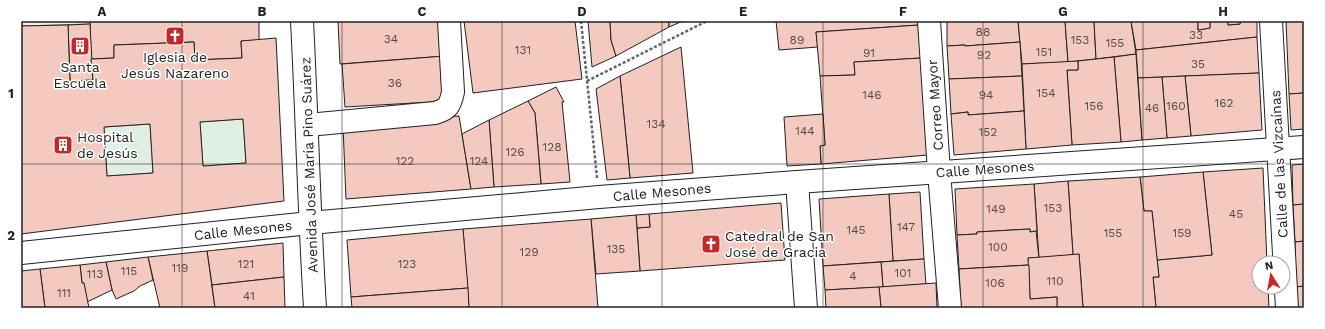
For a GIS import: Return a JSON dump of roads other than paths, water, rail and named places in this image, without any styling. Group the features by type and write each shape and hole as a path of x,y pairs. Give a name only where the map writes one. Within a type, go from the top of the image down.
{"street":[{"name":"Avenida José María Pino Suárez","path":"302,21 308,125 310,222 315,308"},
{"path":"308,125 435,114 444,110 451,102 453,92 449,21"},
{"name":"Correo Mayor","path":"929,21 950,308"},
{"name":"Calle de las Vizcaínas","path":"1271,21 1287,308"},
{"name":"Calle Mesones","path":"21,253 310,222 600,197 1304,147"},
{"path":"797,182 806,308"}],"place":[{"name":"Iglesia de Jesús Nazareno","path":"175,36"},
{"name":"Santa Escuela","path":"80,46"},
{"name":"Hospital de Jesús","path":"63,145"},
{"name":"Catedral de San José de Gracia","path":"711,244"}]}
